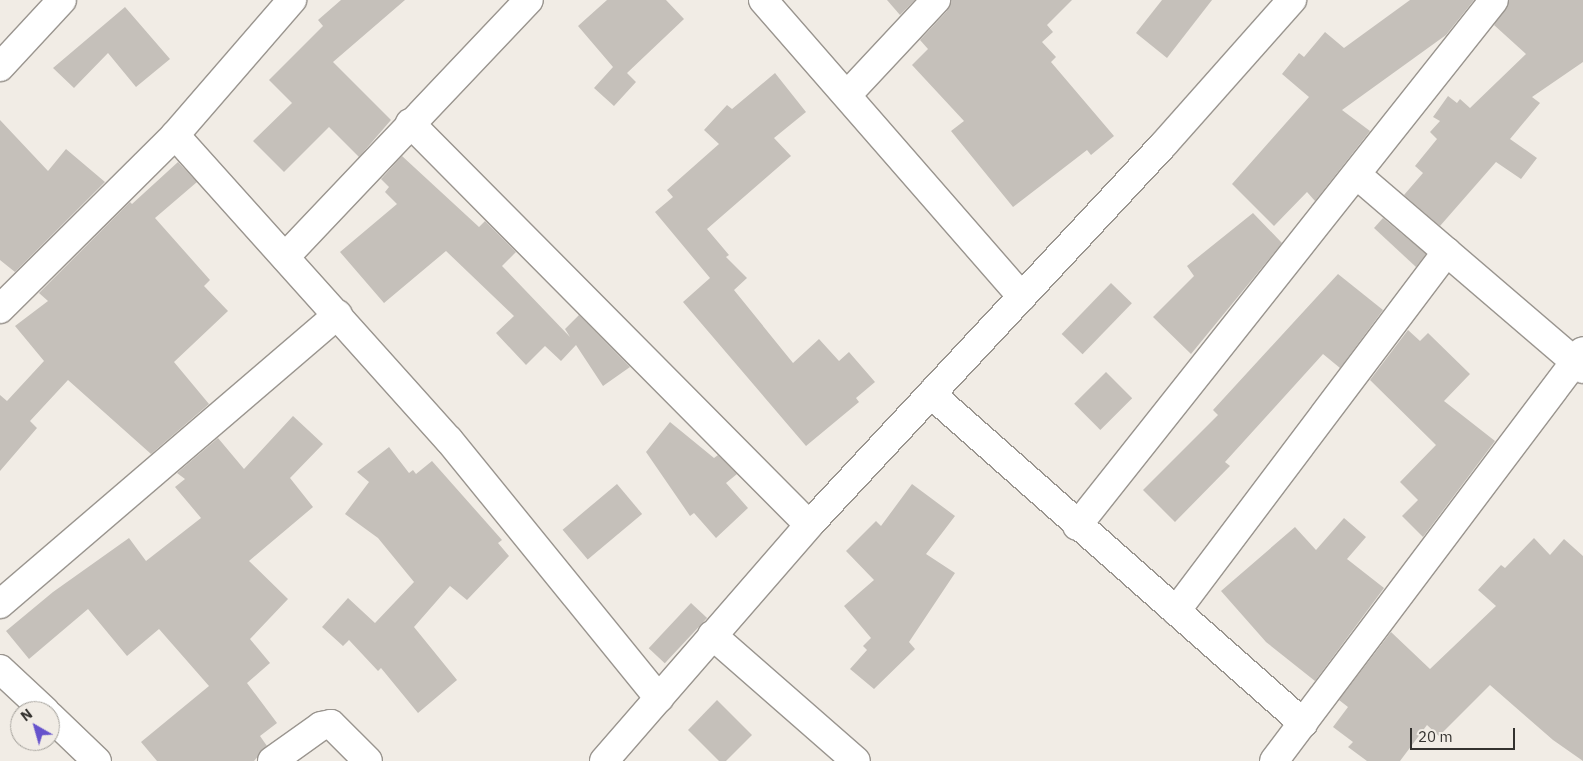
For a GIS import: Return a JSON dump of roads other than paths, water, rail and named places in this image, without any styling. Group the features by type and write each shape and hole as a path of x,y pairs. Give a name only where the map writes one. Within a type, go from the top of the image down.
{"street":[{"path":"0,67 62,0"},
{"path":"0,309 175,135 292,0"},
{"path":"285,257 410,123 529,0"},
{"path":"763,0 848,94 1022,297"},
{"path":"848,94 936,0"},
{"path":"604,761 809,525 1022,297 1292,0"},
{"path":"1077,526 1494,0"},
{"path":"410,123 809,525"},
{"path":"175,135 338,314 520,523 659,698"},
{"path":"1274,761 1580,361 1357,175"},
{"path":"1176,610 1447,252"},
{"path":"0,604 338,314"},
{"path":"931,394 1077,526 1176,610 1303,723"},
{"path":"712,635 856,761"},
{"path":"0,669 34,701"},
{"path":"272,761 326,724 337,726 368,761"},
{"path":"60,726 97,761"}]}
